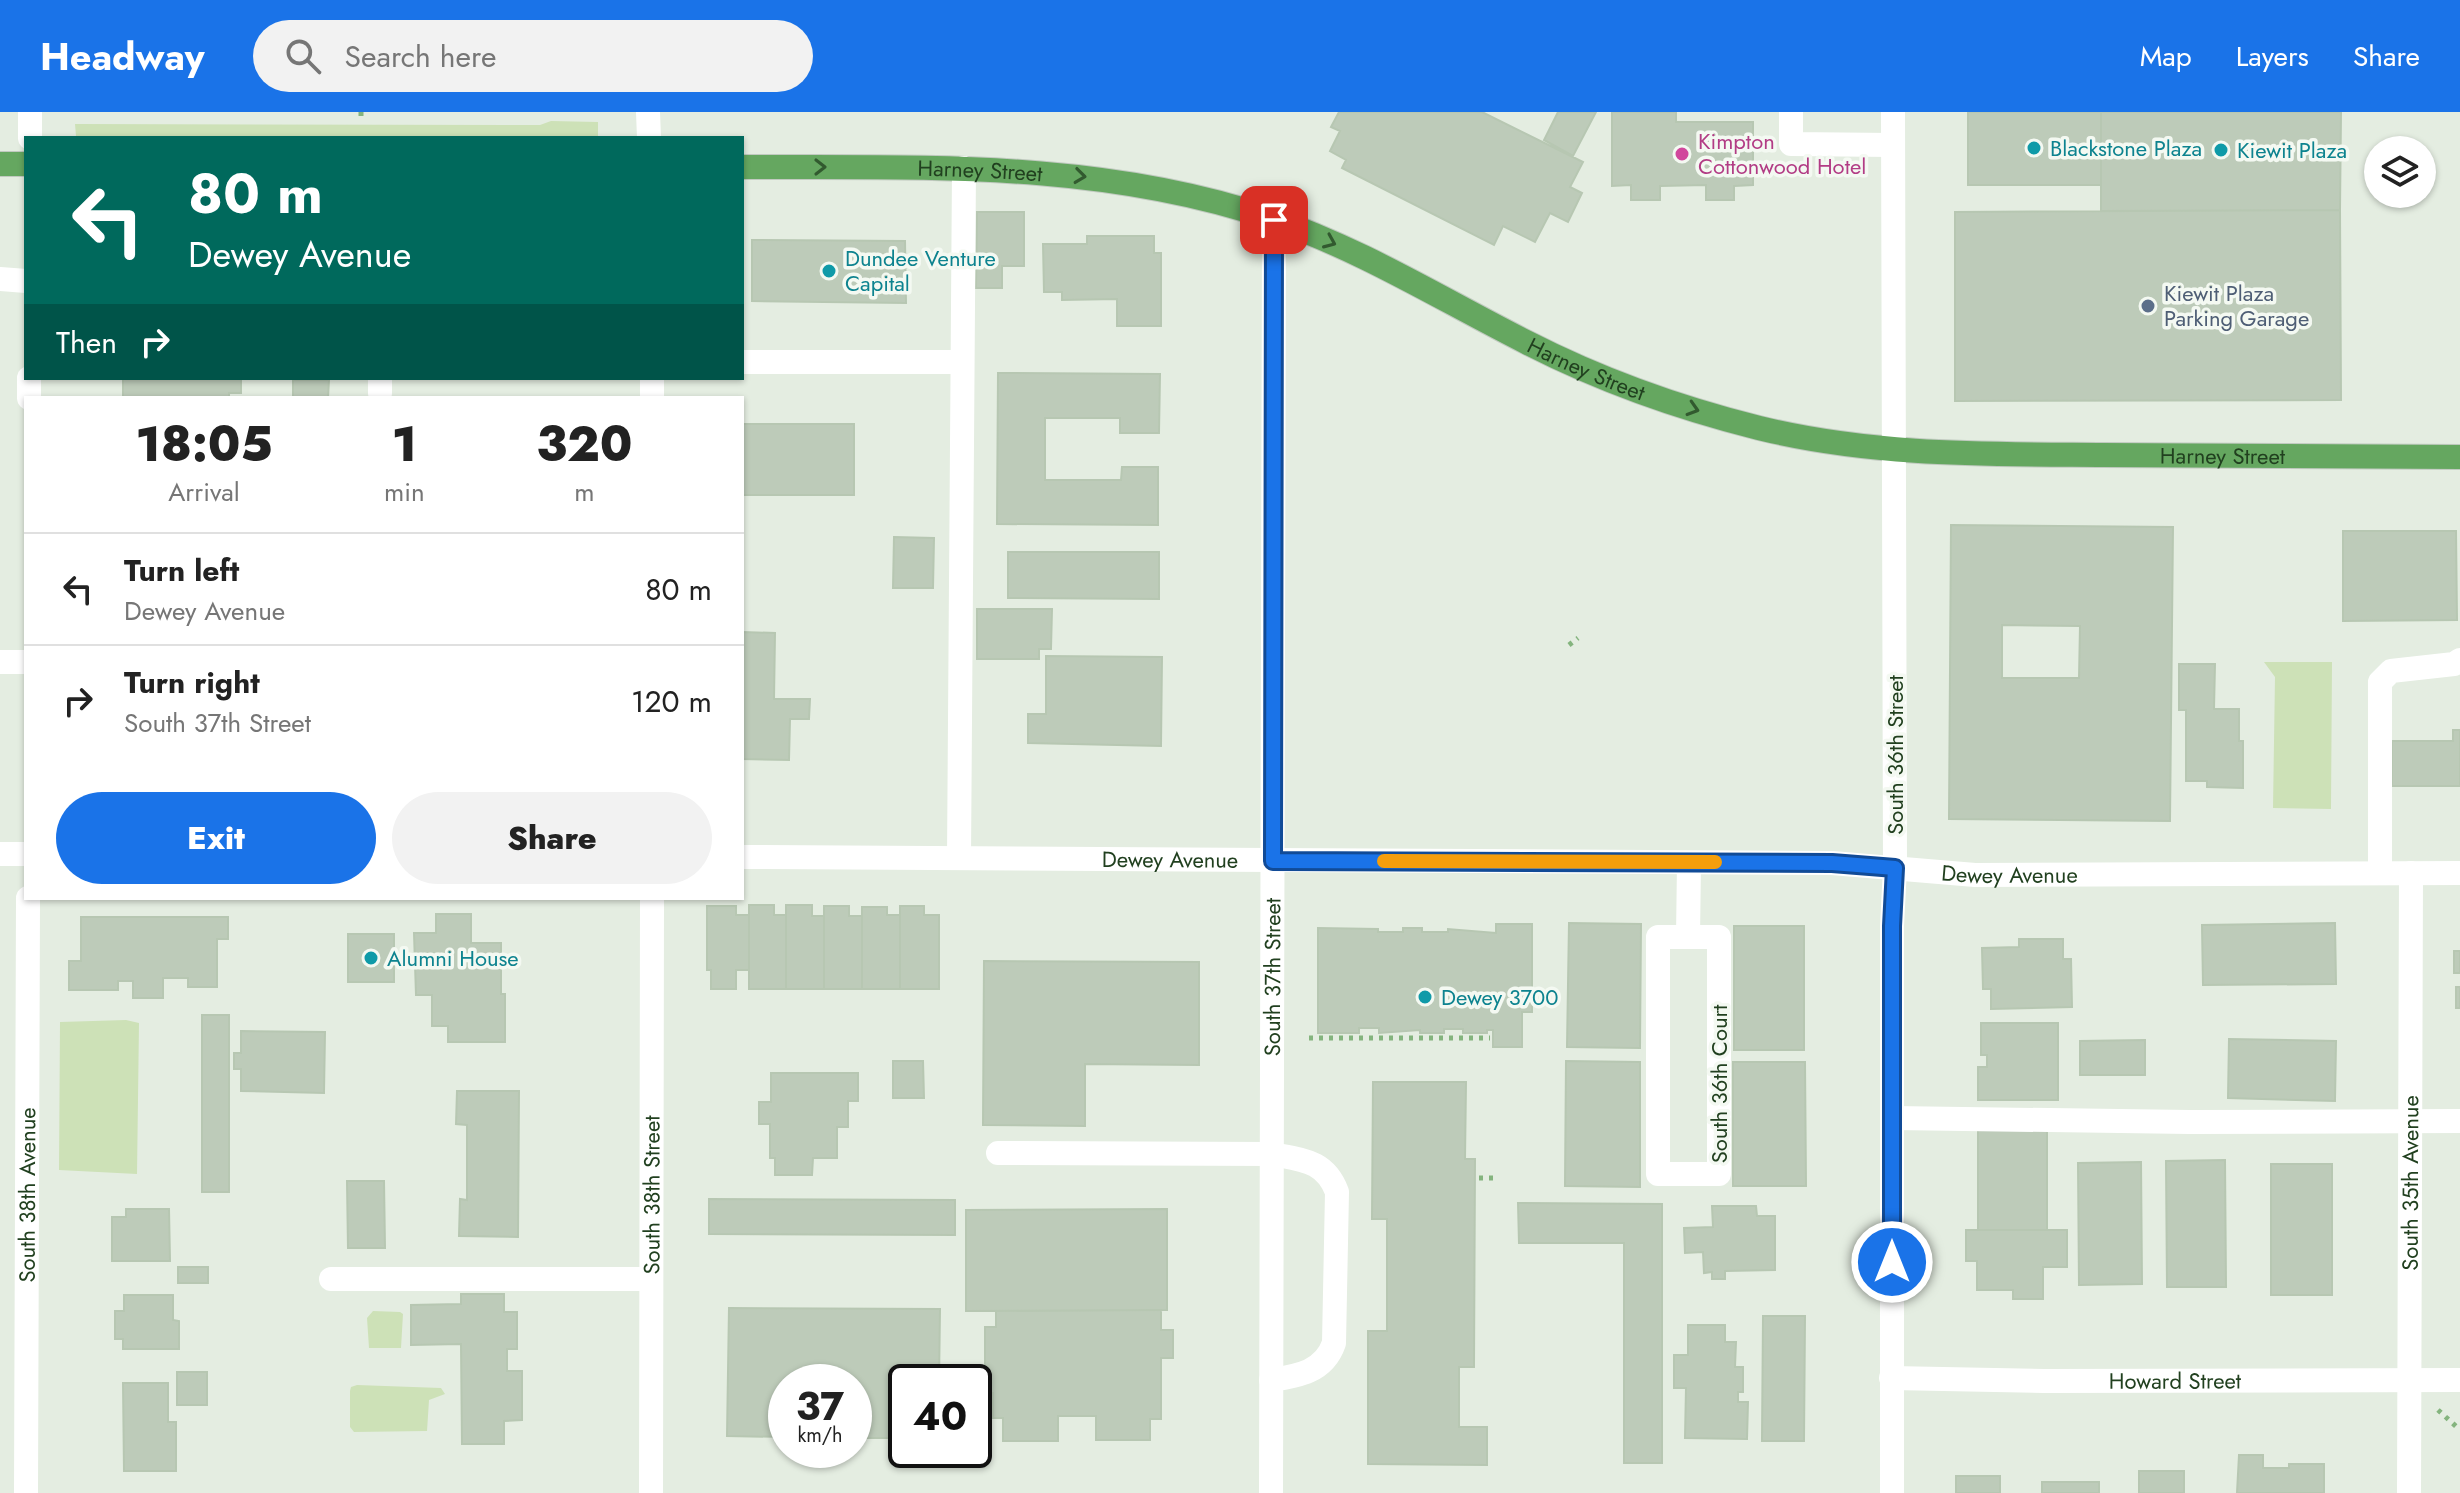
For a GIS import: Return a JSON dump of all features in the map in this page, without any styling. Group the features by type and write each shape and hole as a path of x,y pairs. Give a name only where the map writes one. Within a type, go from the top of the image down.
{"main road":[{"path":"0,164 24,164"},
{"name":"Harney Street","path":"744,167 1023,170 1117,180 1222,202 1274,220 1390,269 1525,342 1643,392 1713,416 1791,436 1895,451 1989,454 2460,457"}],"street":[{"path":"30,112 30,136"},
{"path":"648,112 649,136"},
{"path":"1791,112 1791,144 1893,145"},
{"name":"South 36th Street","path":"1892,1493 1892,926 1895,868 1893,112"},
{"path":"959,858 964,168"},
{"name":"South 37th Street","path":"1271,1493 1274,220"},
{"path":"0,279 24,281"},
{"path":"744,362 962,362"},
{"path":"2380,873 2380,682 2391,671 2454,664 2460,660"},
{"path":"0,662 24,662"},
{"path":"0,854 24,854"},
{"name":"Dewey Avenue","path":"744,857 1832,863 1975,875 2460,873"},
{"path":"1688,937 1689,863"},
{"name":"South 35th Avenue","path":"2409,1493 2411,873"},
{"name":"South 38th Avenue","path":"26,1493 28,900"},
{"name":"South 38th Street","path":"651,1493 652,900"},
{"name":"South 36th Court","path":"1658,937 1688,937 1719,937 1719,1174 1658,1174 1658,937"},
{"path":"1893,1118 2190,1122 2460,1121"},
{"path":"998,1153 1272,1154 1313,1163 1331,1177 1337,1192 1334,1343 1330,1354 1317,1367 1271,1380"},
{"path":"331,1279 651,1279"},
{"name":"Howard Street","path":"1891,1378 2044,1381 2460,1380"}],"path":[{"path":"1569,645 1578,638"},
{"path":"1309,1038 1490,1038"},
{"path":"1479,1178 1493,1178"},
{"path":"2429,1400 2460,1430"}],"green space":[{"path":"551,121 598,122 598,136 76,136 75,124 540,125"},
{"path":"2264,662 2332,662 2331,809 2273,808 2275,677"},
{"path":"126,1020 139,1023 137,1174 59,1170 60,1022"},
{"path":"373,1311 403,1314 401,1348 369,1348 367,1318"},
{"path":"357,1385 441,1388 445,1394 429,1400 427,1431 354,1432 350,1427 350,1391"}],"building":[{"path":"1339,112 1482,112 1583,162 1570,187 1582,193 1568,222 1550,213 1535,242 1503,226 1494,245 1342,168 1346,160 1330,151 1340,131 1331,127"},
{"path":"1558,112 1596,112 1573,156 1544,140"},
{"name":"Kimpton Cottonwood Hotel","path":"1612,112 1676,112 1676,122 1753,122 1753,185 1734,186 1734,200 1706,200 1706,185 1660,186 1660,200 1631,200 1631,185 1612,186"},
{"name":"Blackstone Plaza","path":"1968,112 2101,112 2101,185 1968,185"},
{"name":"Kiewit Plaza","path":"2101,112 2341,112 2340,210 2101,211"},
{"name":"Kiewit Plaza Parking Garage","path":"2340,210 2341,400 1955,401 1955,212"},
{"path":"977,212 1024,212 1024,266 1002,266 1002,288 976,288"},
{"path":"1087,236 1154,236 1154,253 1161,253 1161,326 1117,326 1117,299 1062,300 1062,292 1044,292 1043,244 1087,244"},
{"name":"Dundee Venture Capital","path":"752,240 905,241 906,303 752,301"},
{"path":"998,373 1160,374 1159,433 1120,433 1120,418 1045,418 1045,480 1121,480 1122,467 1158,467 1158,525 997,524"},
{"path":"123,380 241,380 241,393 229,393 229,396 123,396"},
{"path":"293,380 329,380 328,396 293,396"},
{"path":"744,424 854,424 854,495 744,495"},
{"path":"1951,525 2173,527 2170,821 1949,819","holes":["2002,625 2080,626 2079,678 2002,678"]},
{"path":"2343,531 2456,531 2457,620 2343,621"},
{"path":"894,537 934,538 933,588 893,588"},
{"path":"1008,552 1159,552 1159,599 1008,598"},
{"path":"977,609 1052,609 1051,649 1039,649 1039,659 977,659"},
{"path":"744,632 775,633 774,699 810,699 809,719 790,719 789,760 744,759"},
{"path":"1046,656 1162,657 1161,746 1028,743 1028,714 1046,714"},
{"path":"2179,664 2215,664 2214,709 2239,709 2243,788 2207,787 2207,781 2186,781 2186,710 2179,710"},
{"path":"2453,730 2460,730 2460,786 2392,786 2392,741 2453,741"},
{"path":"749,905 774,905 774,915 786,915 786,989 749,989"},
{"path":"786,905 812,905 812,916 824,916 824,989 786,989"},
{"path":"707,906 736,906 736,915 749,915 749,970 736,970 736,989 711,989 711,970 707,970"},
{"path":"824,906 849,906 849,916 862,916 862,989 824,989"},
{"path":"900,906 924,906 924,915 939,915 939,989 900,989"},
{"path":"862,907 887,907 887,915 900,915 900,989 862,989"},
{"path":"436,914 471,914 471,943 501,943 505,1042 448,1042 448,1026 432,1026 432,995 416,995 414,933 436,933"},
{"path":"81,917 228,917 228,939 217,939 217,987 188,987 188,978 163,978 163,998 133,998 133,981 118,981 118,990 69,990 69,961 81,961"},
{"path":"1569,923 1641,924 1640,1048 1567,1047"},
{"path":"2335,923 2336,984 2203,985 2202,925"},
{"name":"Dewey 3700","path":"1496,924 1532,924 1532,1012 1522,1012 1522,1047 1493,1047 1493,1030 1487,1030 1487,1033 1444,1029 1444,1033 1420,1033 1420,1030 1379,1033 1379,1028 1359,1028 1359,1033 1318,1033 1318,928 1403,932 1403,928 1422,928 1422,932 1448,932 1448,929 1496,933"},
{"path":"1734,926 1804,926 1804,1050 1734,1050"},
{"name":"Alumni House","path":"348,934 394,934 394,982 348,982"},
{"path":"2019,939 2063,939 2063,959 2071,959 2072,1007 1991,1009 1991,989 1983,989 1982,948 2019,947"},
{"path":"2454,951 2460,951 2460,973 2454,973"},
{"path":"984,961 1199,962 1199,1065 1085,1064 1085,1126 983,1125"},
{"path":"2456,987 2460,987 2460,1008 2456,1008"},
{"path":"202,1015 229,1015 229,1192 202,1192"},
{"path":"1981,1023 2058,1023 2058,1100 1978,1100 1978,1067 1987,1067 1987,1055 1981,1055"},
{"path":"241,1031 325,1032 324,1093 241,1091 241,1069 234,1069 234,1053 241,1053"},
{"path":"2229,1039 2336,1041 2335,1101 2228,1098"},
{"path":"2145,1040 2145,1075 2080,1075 2080,1041"},
{"path":"893,1061 923,1061 924,1098 893,1098"},
{"path":"1566,1061 1640,1062 1640,1187 1565,1186"},
{"path":"1733,1062 1805,1062 1806,1186 1733,1186"},
{"path":"771,1073 858,1073 858,1101 848,1101 848,1127 837,1127 837,1158 813,1158 812,1175 775,1175 775,1158 770,1158 770,1124 759,1124 759,1102 771,1102"},
{"path":"1373,1082 1466,1082 1465,1159 1475,1159 1474,1367 1459,1367 1459,1427 1487,1427 1487,1465 1368,1464 1368,1331 1387,1331 1387,1219 1372,1219"},
{"path":"457,1091 519,1091 518,1237 459,1236 460,1199 467,1200 467,1125 456,1124"},
{"path":"1978,1127 2047,1127 2047,1230 1978,1230"},
{"path":"2225,1160 2226,1287 2167,1287 2166,1161"},
{"path":"2141,1162 2142,1284 2079,1285 2078,1163"},
{"path":"2271,1164 2332,1164 2332,1295 2271,1295"},
{"path":"347,1181 384,1181 385,1248 348,1248"},
{"path":"709,1199 955,1200 955,1235 709,1234"},
{"path":"1518,1203 1662,1204 1662,1463 1624,1463 1624,1243 1519,1243"},
{"path":"1712,1206 1756,1206 1757,1216 1775,1216 1775,1270 1725,1271 1725,1279 1712,1279 1712,1272 1704,1273 1703,1252 1685,1253 1684,1228 1713,1227"},
{"path":"126,1209 169,1209 170,1261 112,1261 112,1217 126,1217"},
{"path":"1167,1209 1167,1310 966,1311 966,1210"},
{"path":"1966,1230 2067,1230 2067,1267 2043,1267 2043,1299 2013,1299 2013,1290 1977,1290 1977,1261 1966,1261"},
{"path":"178,1267 208,1267 208,1283 178,1283"},
{"path":"461,1294 504,1294 504,1312 517,1312 517,1349 507,1349 507,1371 522,1371 522,1420 504,1421 504,1444 462,1444 461,1344 411,1345 411,1305 461,1304"},
{"path":"124,1295 173,1295 173,1320 179,1321 179,1349 123,1349 123,1339 115,1339 115,1311 124,1311"},
{"path":"729,1308 940,1309 939,1364 888,1364 888,1438 872,1438 872,1364 768,1364 768,1437 727,1436"},
{"path":"1161,1310 1161,1330 1173,1330 1173,1358 1161,1358 1161,1419 1150,1419 1150,1440 1096,1440 1096,1416 1058,1416 1058,1441 1003,1441 1003,1418 993,1418 992,1364 985,1364 985,1327 996,1327 996,1311"},
{"path":"1763,1316 1805,1316 1804,1441 1762,1441"},
{"path":"1688,1325 1725,1325 1725,1342 1736,1342 1735,1367 1743,1367 1743,1392 1738,1392 1738,1402 1748,1402 1747,1439 1685,1438 1686,1388 1674,1388 1674,1355 1688,1355"},
{"path":"177,1372 207,1372 207,1405 177,1405"},
{"path":"123,1383 168,1383 168,1422 176,1422 176,1471 124,1471"},
{"path":"2239,1455 2263,1455 2263,1468 2324,1464 2324,1493 2237,1493"},
{"path":"2139,1471 2184,1471 2184,1493 2139,1493"},
{"path":"1956,1476 2000,1476 2000,1493 1956,1493"},
{"path":"2042,1482 2099,1482 2099,1493 2042,1493"}],"slow traffic":[{"path":"1384,861 1715,862"}],"place":[{"name":"Blackstone Plaza","path":"2034,148"},
{"name":"Kiewit Plaza","path":"2221,150"},
{"name":"Kimpton Cottonwood Hotel","path":"1682,154"},
{"name":"Dundee Venture Capital","path":"829,271"},
{"name":"Kiewit Plaza Parking Garage","path":"2148,306"},
{"name":"Alumni House","path":"371,958"},
{"name":"Dewey 3700","path":"1425,997"}],"route":[{"path":"1274,220 1273,861 1832,863 1895,868 1892,926 1892,1262"}]}
